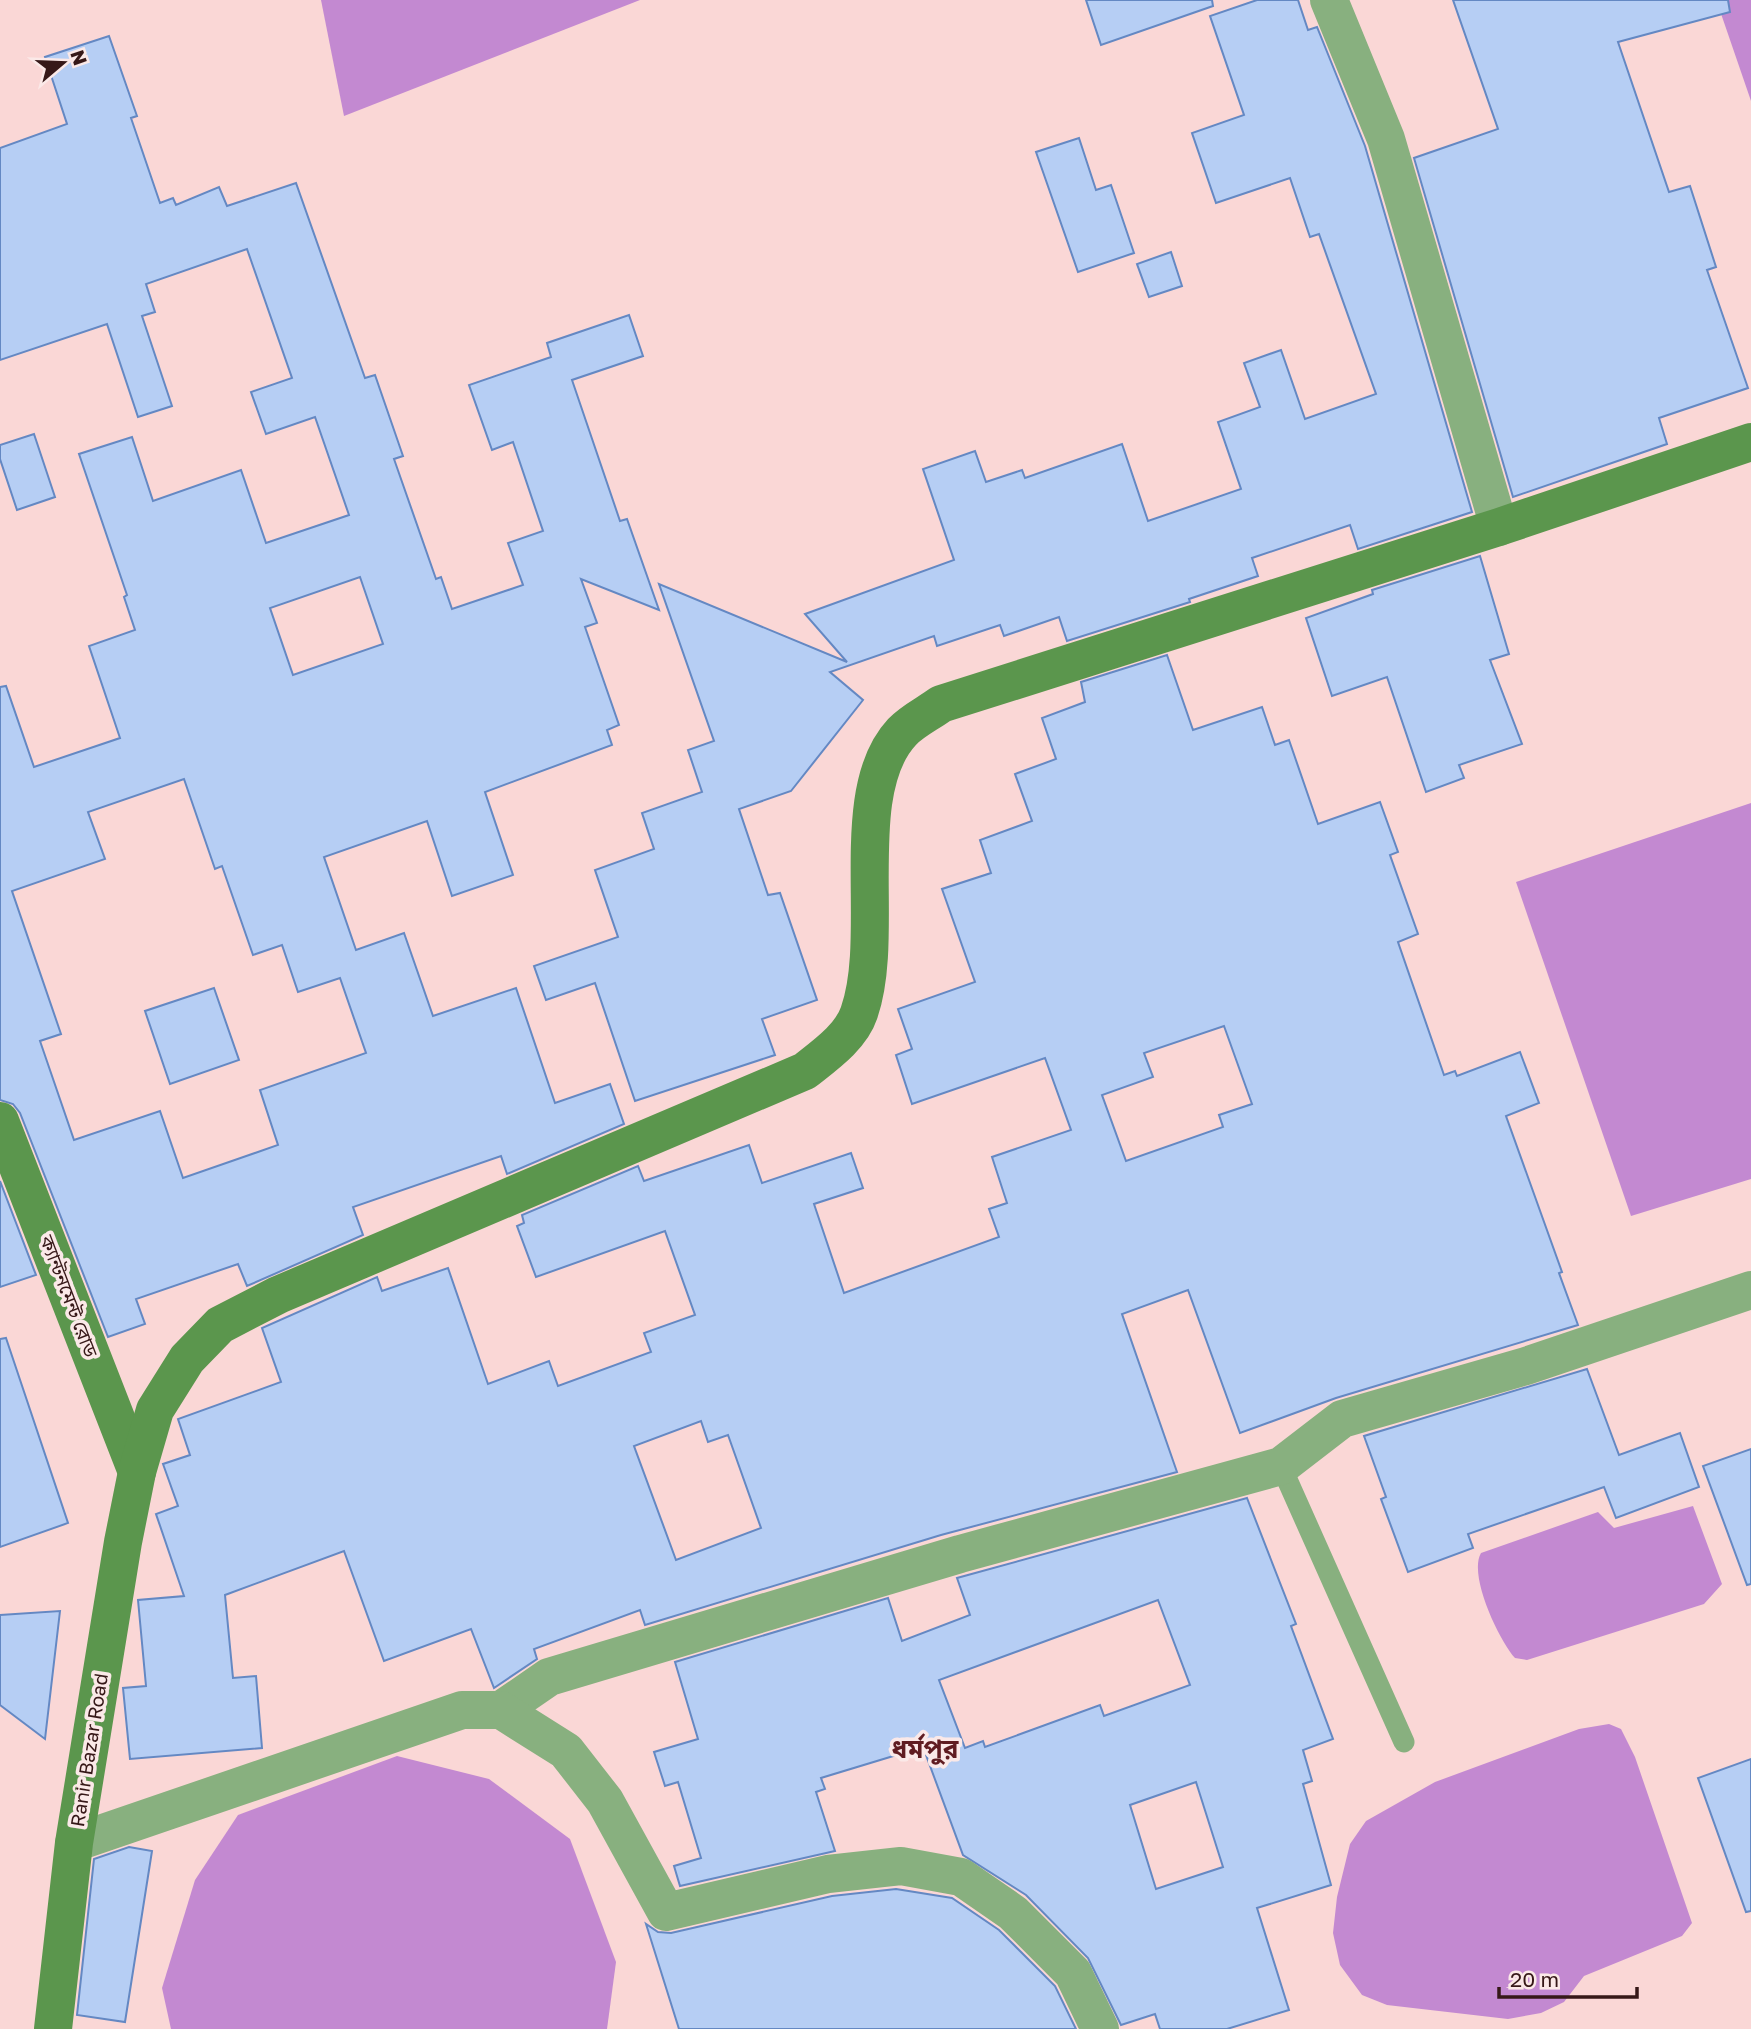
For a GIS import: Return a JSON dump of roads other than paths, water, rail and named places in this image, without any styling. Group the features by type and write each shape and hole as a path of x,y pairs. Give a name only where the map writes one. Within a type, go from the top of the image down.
{"main road":[{"name":"Ranir Bazar Road","path":"53,2029 74,1843 137,1472 155,1410 187,1359 220,1325 278,1295 805,1070 835,1048 859,1015 869,965 873,799 884,761 902,732 941,704 1499,527 1751,442"},
{"name":"ক্যান্টনমেন্ট রোড","path":"0,1121 137,1472"}],"street":[{"path":"1329,0 1386,139 1499,527"},
{"path":"501,1710 549,1676 960,1554 1281,1466 1342,1419 1526,1366 1751,1290"},
{"path":"74,1843 462,1710 501,1710 566,1751 605,1801 666,1912 828,1874 901,1866 961,1877 1013,1913 1073,1973 1100,2029"}],"lane":[{"path":"1281,1466 1404,1742"}],"district":[{"name":"ধর্মপুর","path":"925,1749"}]}
